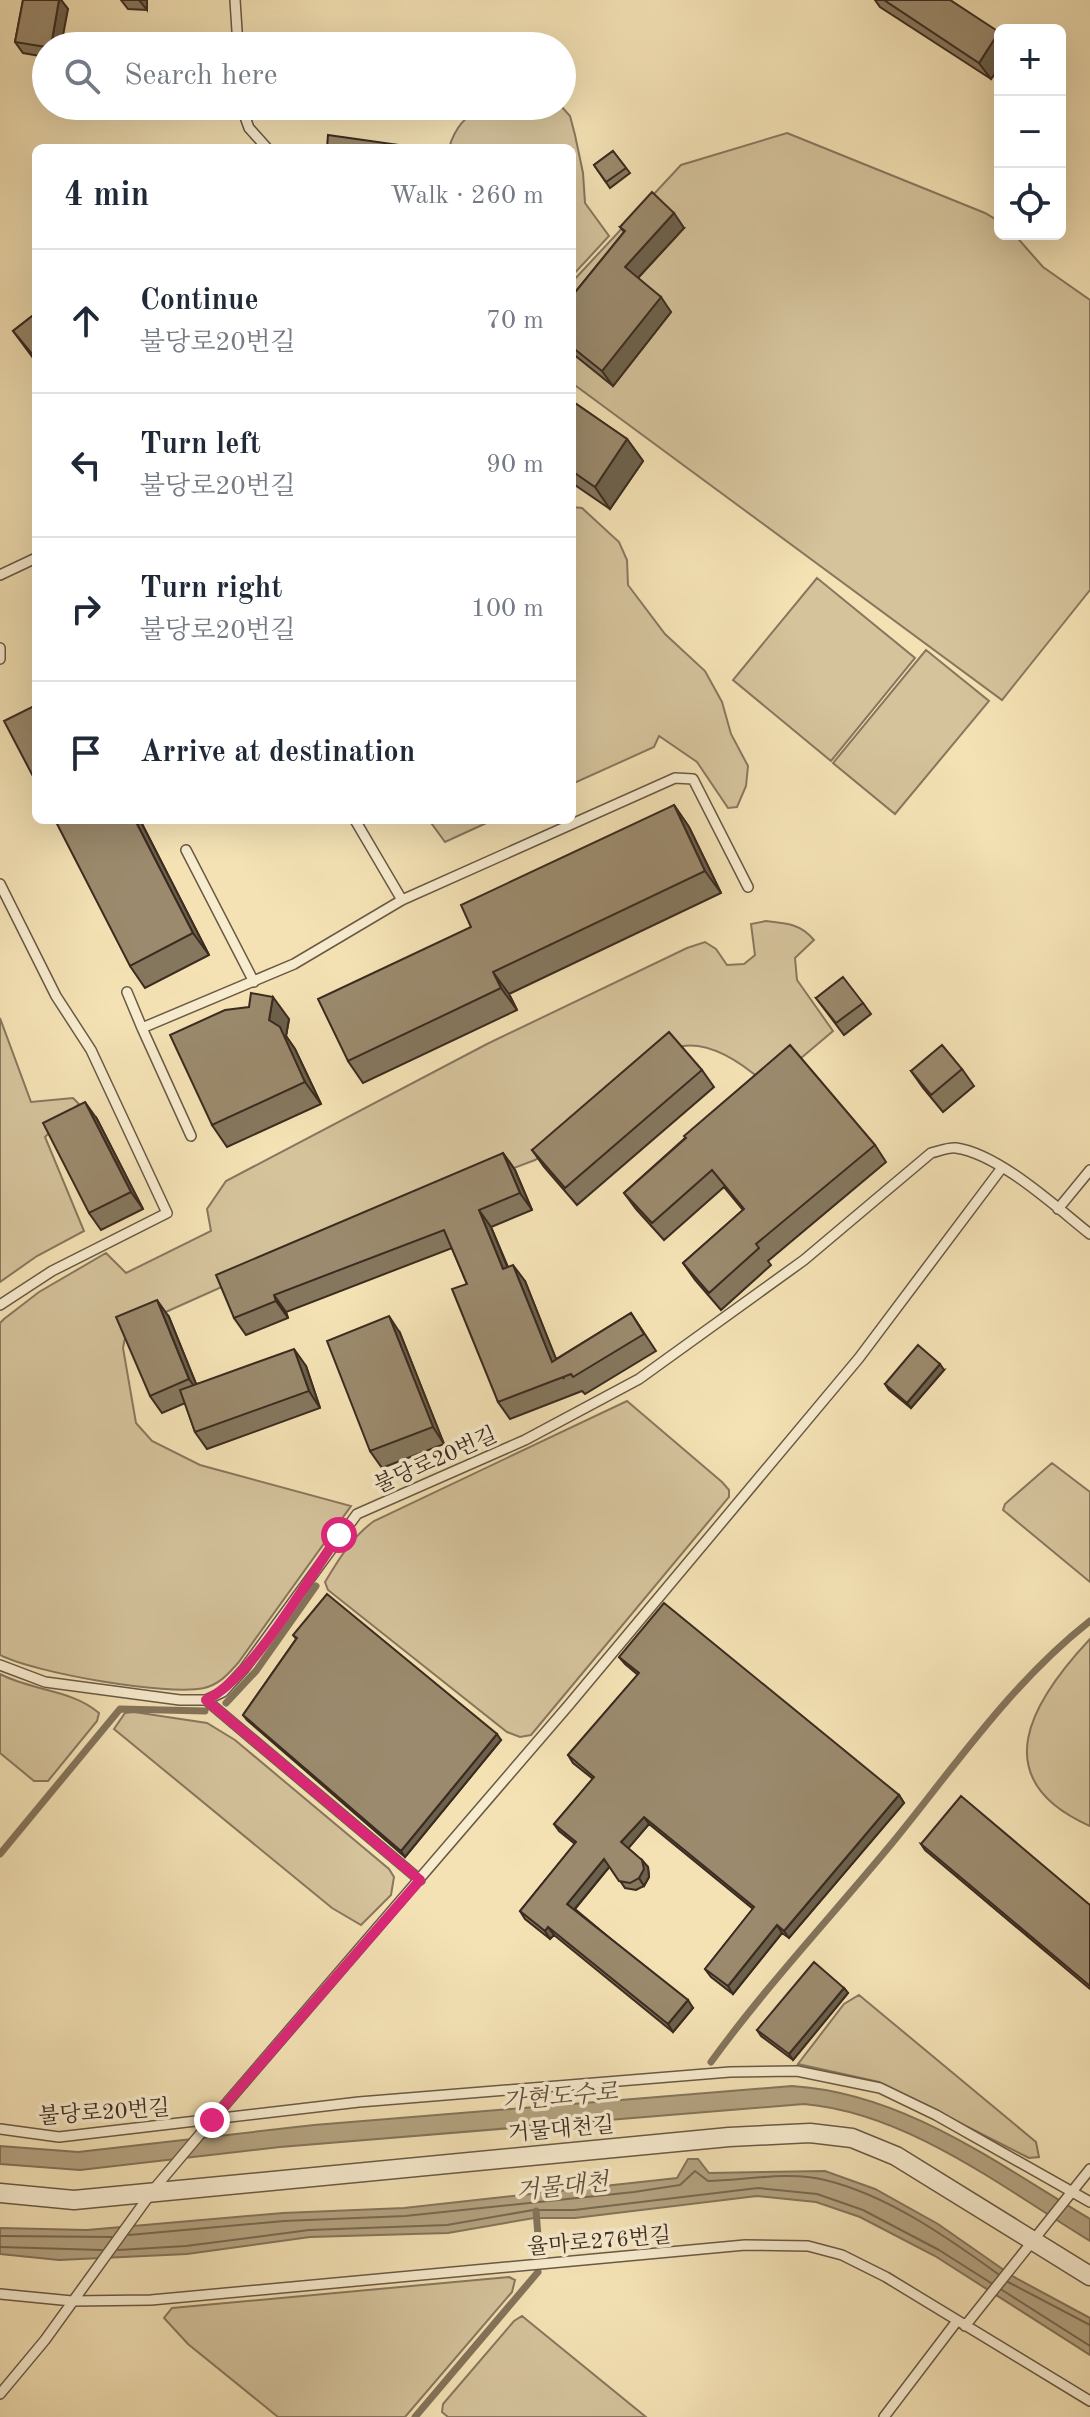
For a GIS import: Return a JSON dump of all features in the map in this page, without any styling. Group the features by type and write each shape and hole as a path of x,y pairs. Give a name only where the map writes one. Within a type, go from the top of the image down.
{"street":[{"name":"거물대천길","path":"0,2193 74,2200 729,2137 810,2133 852,2138 896,2156 1090,2276"}],"lane":[{"path":"235,0 237,32"},
{"path":"246,120 263,144"},
{"path":"0,575 32,560"},
{"path":"0,648 0,659"},
{"path":"576,822 675,778 693,779 748,887"},
{"path":"357,824 402,900"},
{"path":"142,1028 294,964 402,900 572,824"},
{"path":"186,850 254,982"},
{"path":"0,884 56,996 91,1050 167,1213 52,1271 0,1305"},
{"path":"127,992 191,1136"},
{"name":"불당로20번길","path":"206,1700 223,1692 244,1669 357,1514 525,1440 639,1379 804,1260 931,1153 954,1147 1001,1169"},
{"path":"0,2394 154,2191 212,2120 420,1880 859,1358 1001,1169 1090,1234"},
{"path":"1058,1209 1090,1170"},
{"path":"0,1665 28,1679 45,1682 206,1700 420,1880"},
{"name":"불당로20번길","path":"0,2129 18,2135 59,2137 404,2098 730,2072 797,2071 880,2088 936,2115 1069,2194 1090,2202"},
{"path":"884,2417 1090,2169"},
{"name":"율마로276번길","path":"0,2294 151,2300 776,2243 808,2246 842,2255 964,2322 1090,2401"}],"shaded area":[{"path":"465,120 571,120 583,173 585,203 609,236 576,272 576,144 451,144"},
{"path":"787,133 994,218 994,240 1019,240 1043,267 1090,300 1090,590 1002,700 576,386 576,278 681,165"},
{"path":"576,507 582,508 619,542 627,560 628,585 665,634 705,671 722,702 731,734 748,766 746,786 737,807 728,808 697,762 659,736 654,747 576,782"},
{"path":"817,578 915,658 831,761 733,680"},
{"path":"926,650 989,701 895,814 833,763"},
{"path":"432,824 484,824 445,842"},
{"path":"766,921 798,927 814,940 795,958 797,980 833,1031 768,1086 738,1062 714,1050 677,1047 554,1148 535,1160 345,1232 159,1315 126,1333 123,1348 136,1423 152,1441 200,1465 351,1506 227,1675 204,1688 161,1689 41,1669 0,1655 0,1323 4,1319 39,1292 106,1253 126,1273 211,1231 207,1209 226,1181 487,1044 687,948 705,942 716,949 727,965 744,964 755,955 751,924"},
{"path":"0,1018 31,1102 73,1098 79,1104 45,1137 84,1231 37,1256 0,1282"},
{"path":"627,1401 722,1482 729,1490 729,1497 531,1735 520,1737 507,1732 328,1590 325,1582 341,1557 374,1521"},
{"path":"1052,1463 1090,1492 1090,1582 1003,1510 1005,1504"},
{"path":"1090,1639 1090,1826 1057,1807 1037,1786 1028,1763 1028,1738 1036,1713 1050,1688"},
{"path":"0,1674 76,1699 99,1713 97,1721 48,1781 34,1781 0,1753"},
{"path":"125,1713 207,1723 235,1740 389,1869 394,1877 391,1895 361,1925 332,1908 114,1729"},
{"path":"859,1995 1036,2142 1039,2157 1029,2158 879,2082 798,2064 844,2004"},
{"path":"509,2277 515,2280 512,2292 405,2417 278,2417 188,2344 164,2318 172,2308"},
{"path":"522,2316 646,2417 448,2417 442,2412 443,2404 514,2321"}],"water":[{"path":"792,2086 833,2091 873,2102 948,2134 1090,2219 1090,2241 989,2177 917,2137 843,2110 804,2104 280,2147 80,2170 0,2164 0,2146 78,2152 314,2125"},
{"path":"688,2159 698,2159 709,2173 825,2171 875,2189 938,2224 1014,2277 1090,2318 1090,2355 935,2256 860,2217 816,2202 757,2196 575,2218 534,2218 448,2233 310,2237 187,2254 59,2260 0,2254 0,2228 87,2230 283,2213 404,2208 677,2178"}],"building":[{"path":"23,0 59,0 53,32 32,32 32,45 15,42"},
{"path":"884,0 950,0 994,29 994,40 979,63"},
{"path":"328,135 392,144 327,144"},
{"path":"613,151 626,168 606,182 594,165"},
{"path":"652,192 674,213 625,267 661,297 602,371 576,350 576,291 625,231 620,227"},
{"path":"32,316 32,354 13,331"},
{"path":"576,404 627,439 595,487 576,474"},
{"path":"32,707 32,774 4,721"},
{"path":"674,805 705,871 493,972 501,988 348,1061 318,999 471,927 461,905"},
{"path":"57,824 137,824 193,933 130,966"},
{"path":"843,977 863,1003 836,1023 816,998"},
{"path":"251,993 273,997 269,1020 280,1027 305,1082 212,1125 170,1035 225,1010 249,1007"},
{"path":"669,1032 702,1070 565,1188 532,1150"},
{"path":"790,1045 875,1145 756,1244 759,1248 709,1293 683,1263 744,1209 712,1170 652,1223 624,1193 686,1138 684,1136"},
{"path":"942,1045 962,1069 931,1095 911,1071"},
{"path":"85,1102 131,1192 89,1213 43,1123"},
{"path":"503,1153 520,1193 479,1210 503,1269 513,1265 552,1362 631,1313 644,1334 573,1377 571,1374 498,1402 452,1289 467,1284 444,1230 274,1295 276,1301 234,1318 216,1275"},
{"path":"157,1300 189,1379 150,1396 116,1317"},
{"path":"389,1316 433,1427 370,1451 327,1341"},
{"path":"918,1345 940,1364 907,1403 885,1384"},
{"path":"294,1349 309,1391 195,1432 180,1390"},
{"path":"327,1594 497,1734 401,1851 243,1715 297,1638 293,1635"},
{"path":"664,1603 899,1795 784,1931 777,1925 728,1986 705,1969 754,1907 644,1817 621,1842 642,1860 644,1869 639,1878 630,1883 619,1881 604,1859 567,1904 688,2000 668,2024 548,1927 545,1931 520,1911 576,1842 554,1824 594,1777 568,1755 639,1673 619,1657"},
{"path":"961,1796 1090,1905 1090,1986 921,1844"},
{"path":"814,1962 844,1988 789,2054 757,2030"}],"waterway":[{"path":"226,1703 256,1671 316,1586"},
{"path":"711,2062 1010,1698 1090,1621"},
{"path":"0,1854 120,1709 205,1711"},
{"name":"거물대천","path":"536,2211 539,2248"},
{"path":"415,2417 538,2272"}],"route":[{"path":"212,2120 379,1923 420,1880 206,1700 223,1692 244,1669 339,1535"}],"water label":[{"name":"가현도수로","path":"560,2096"}]}
